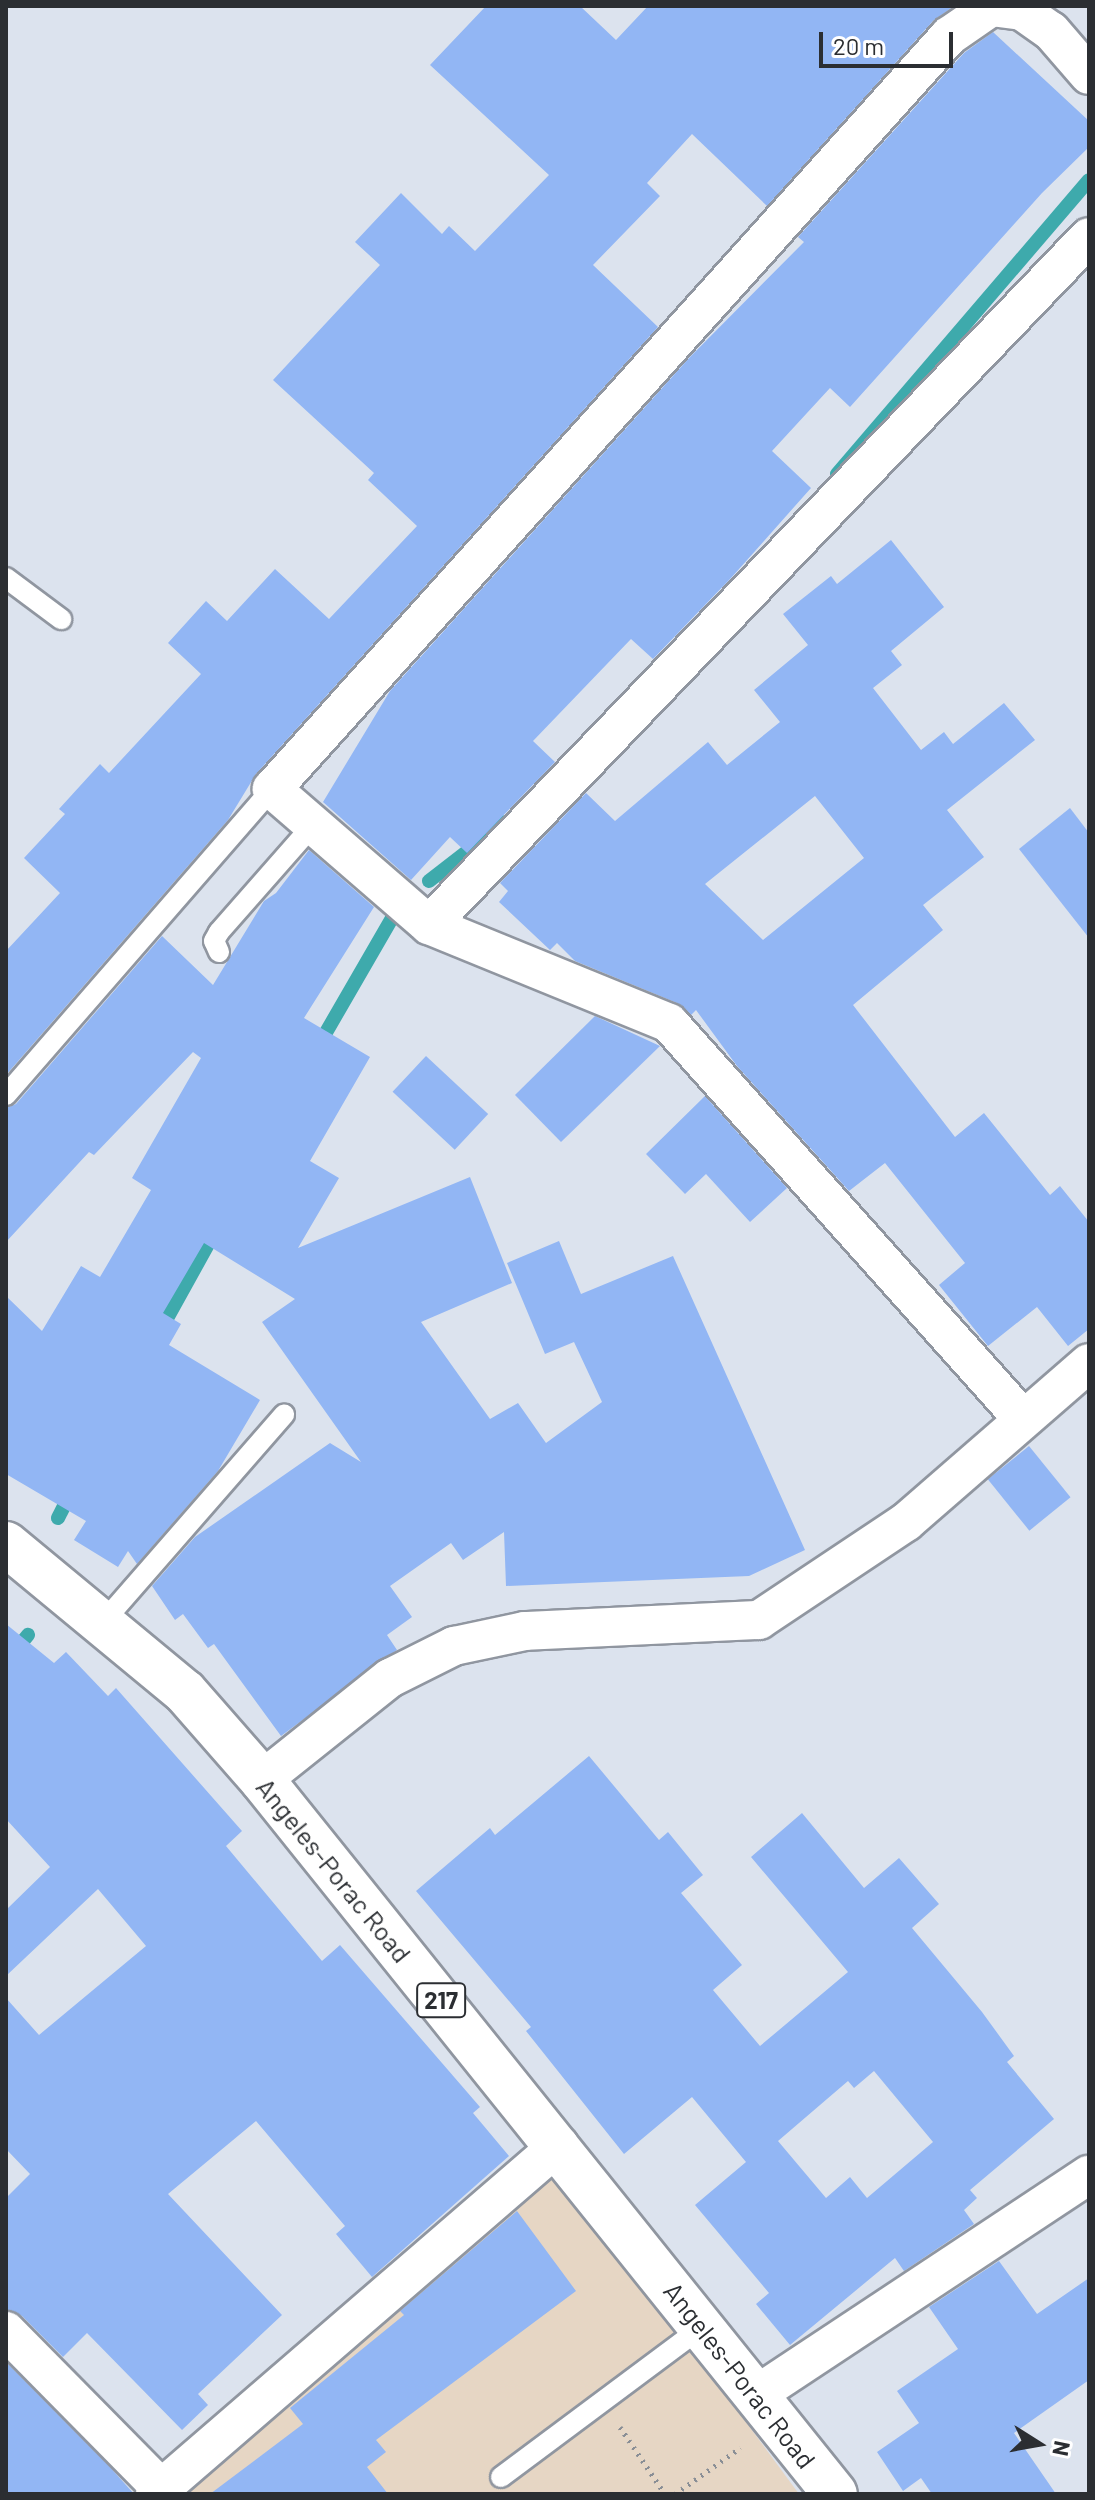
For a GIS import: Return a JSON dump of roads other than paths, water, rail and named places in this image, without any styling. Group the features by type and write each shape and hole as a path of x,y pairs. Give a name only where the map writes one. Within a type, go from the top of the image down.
{"main road":[{"name":"Angeles-Porac Road","path":"6,1544 104,1621 185,1692 262,1780 559,2145 835,2494"}],"street":[{"path":"1023,1419 669,1023 429,925 272,789 949,36 991,7 1022,11 1051,31 1089,75"},
{"path":"429,925 1089,237"},
{"path":"262,1780 390,1678 454,1646 525,1631 759,1620 906,1522 1089,1363"},
{"path":"6,2331 158,2491 559,2145"},
{"path":"756,2395 1089,2175"}],"lane":[{"path":"6,578 61,619"},
{"path":"6,1095 272,789"},
{"path":"219,952 214,941 219,932 313,825"},
{"path":"104,1621 284,1415"},
{"path":"501,2477 702,2327"}],"waterway":[{"path":"837,474 1089,180"},
{"path":"429,881 505,822"},
{"path":"317,1048 395,913"},
{"path":"160,1331 216,1230"},
{"path":"58,1518 71,1493"},
{"path":"6,1662 28,1635"}]}
